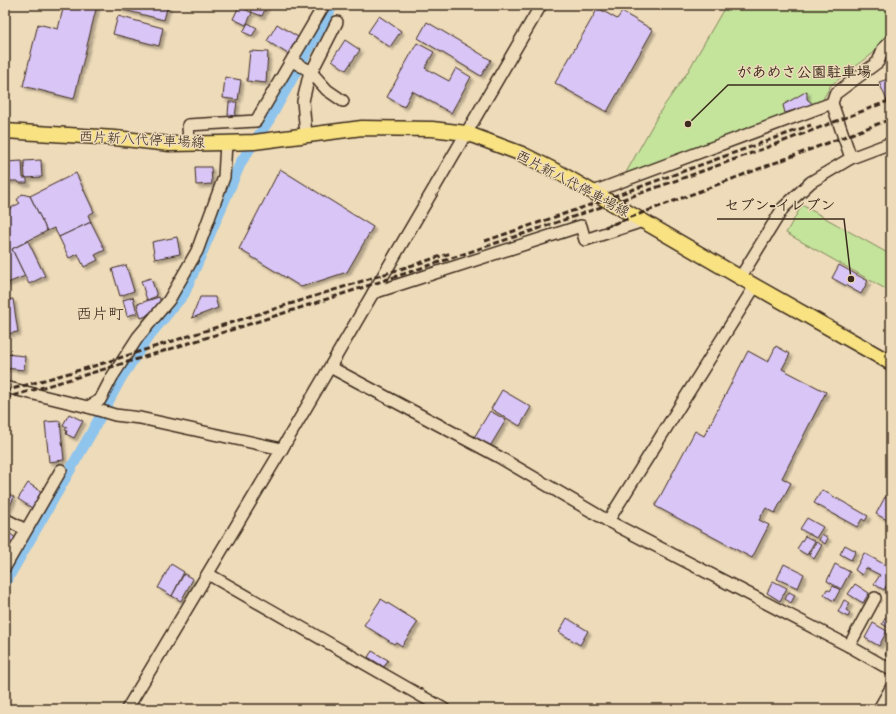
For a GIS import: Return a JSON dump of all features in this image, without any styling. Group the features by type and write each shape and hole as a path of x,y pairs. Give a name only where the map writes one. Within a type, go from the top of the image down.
{"main road":[{"name":"西片新八代停車場線","path":"5,131 115,138 170,144 254,142 362,128 432,129 466,133 522,154 560,173 740,278 891,363"}],"street":[{"path":"189,144 188,125 256,121 324,5"},
{"path":"127,709 282,450 541,5"},
{"path":"306,135 303,101 310,72 337,22"},
{"path":"851,158 832,103 835,94 878,62 883,49 891,40"},
{"path":"292,61 310,72 326,90 343,101"},
{"path":"593,192 832,103"},
{"path":"93,408 100,400 112,377 138,337 169,300 197,251 224,177 226,143"},
{"path":"740,278 783,208 811,182 851,158 891,143"},
{"path":"373,293 581,226 585,240 643,221"},
{"path":"608,521 755,286"},
{"path":"330,367 499,457 608,521 849,646 891,670"},
{"path":"5,387 115,414 140,418 282,450"},
{"path":"5,567 61,470"},
{"path":"5,519 26,530"},
{"path":"208,574 444,709"},
{"path":"849,646 875,598"},
{"path":"878,709 891,688"}],"green space":[{"path":"726,5 891,5 891,29 871,55 831,85 821,103 623,178 661,110 687,73"},
{"path":"802,205 891,255 891,292 786,233"}],"building":[{"path":"64,5 97,5 74,99 23,86 38,24 58,29"},
{"path":"121,5 168,5 164,20 120,9"},
{"path":"254,5 267,5 262,16 251,12"},
{"path":"239,6 252,13 246,25 233,19"},
{"path":"598,8 617,19 622,12 653,30 607,112 555,83"},
{"path":"118,16 163,28 159,46 113,34"},
{"path":"379,16 401,31 390,47 368,32"},
{"path":"427,22 491,60 481,76 418,38"},
{"path":"248,23 257,28 252,36 243,32"},
{"path":"277,24 298,37 288,54 267,41"},
{"path":"345,40 360,50 346,70 332,60"},
{"path":"417,43 434,52 425,68 449,81 456,68 471,77 451,113 412,91 404,107 387,97"},
{"path":"250,51 268,52 266,83 247,81"},
{"path":"225,77 241,80 238,100 223,98"},
{"path":"891,78 891,110 879,82"},
{"path":"807,91 807,99 813,104 785,113 783,105"},
{"path":"229,102 237,102 235,116 228,115"},
{"path":"41,160 42,177 25,178 24,161"},
{"path":"22,161 23,178 27,178 27,183 7,181 6,162"},
{"path":"195,167 211,167 212,184 196,185"},
{"path":"280,169 373,227 347,272 301,287 239,249"},
{"path":"76,173 94,212 88,215 91,222 59,237 54,228 47,231 30,196"},
{"path":"22,194 30,196 47,231 12,249 25,276 5,284 5,211 20,203 17,200"},
{"path":"91,222 105,250 95,255 98,260 84,267 78,254 69,258 59,237"},
{"path":"177,237 180,254 155,259 152,242"},
{"path":"28,241 45,276 29,284 12,249"},
{"path":"126,265 134,291 120,296 112,269"},
{"path":"839,265 868,281 861,294 832,278"},
{"path":"151,278 157,296 147,300 141,281"},
{"path":"133,297 137,313 127,316 123,300"},
{"path":"159,297 161,302 152,315 149,313 141,318 137,304"},
{"path":"200,297 215,297 218,308 192,318"},
{"path":"13,299 18,332 5,334 5,300"},
{"path":"776,346 790,354 782,369 826,392 782,478 791,483 775,513 766,508 759,520 769,525 752,558 655,506 695,431 704,436 748,351 768,362"},
{"path":"5,354 25,356 24,370 5,368"},
{"path":"502,390 531,407 520,426 491,409"},
{"path":"490,411 506,420 486,453 470,444"},
{"path":"69,414 83,421 74,438 66,434 67,431 65,430 67,427 63,425"},
{"path":"60,421 64,460 49,462 45,422"},
{"path":"28,483 45,494 35,510 18,499"},
{"path":"822,490 868,516 865,521 862,519 857,527 814,503"},
{"path":"5,492 14,497 7,513 5,512"},
{"path":"885,497 891,500 891,522 876,514"},
{"path":"807,518 823,527 816,538 800,529"},
{"path":"7,531 19,541 10,553 5,549 5,533"},
{"path":"822,534 828,538 825,544 819,540"},
{"path":"805,536 815,541 807,555 797,549"},
{"path":"816,542 822,545 814,559 809,555"},
{"path":"845,545 856,551 851,560 840,554"},
{"path":"864,553 887,566 886,568 891,570 891,576 884,590 874,584 880,575 866,568 862,575 855,570"},
{"path":"171,564 184,572 172,596 158,588"},
{"path":"784,564 804,574 798,588 777,579"},
{"path":"835,564 850,572 841,589 827,581"},
{"path":"184,574 193,579 181,601 172,596"},
{"path":"773,581 787,588 780,601 767,593"},
{"path":"855,584 869,593 863,603 848,594"},
{"path":"833,586 840,590 834,601 824,595 827,589 830,591"},
{"path":"789,592 795,595 791,603 785,599"},
{"path":"381,599 418,622 402,646 396,642 394,644 364,625"},
{"path":"844,600 850,603 846,610 850,613 848,617 838,612"},
{"path":"891,608 891,623 888,627 882,624"},
{"path":"567,618 588,631 580,645 559,632"},
{"path":"873,623 887,631 879,646 865,638"},
{"path":"891,643 891,658 885,655"},
{"path":"372,651 388,660 384,667 368,657"}],"waterway":[{"path":"5,583 93,430 121,378 148,337 184,294 241,162 269,120 333,5"}],"railway":[{"path":"5,398 236,328 503,241 698,173 891,100"},
{"path":"605,227 891,119"},
{"path":"485,241 587,206 811,125"},
{"path":"5,391 94,366 451,253"}],"place":[{"name":"があめさ公園駐車場","path":"688,124"},
{"name":"セブン-イレブン","path":"851,279"}],"district":[{"name":"西片町","path":"100,313"}]}
